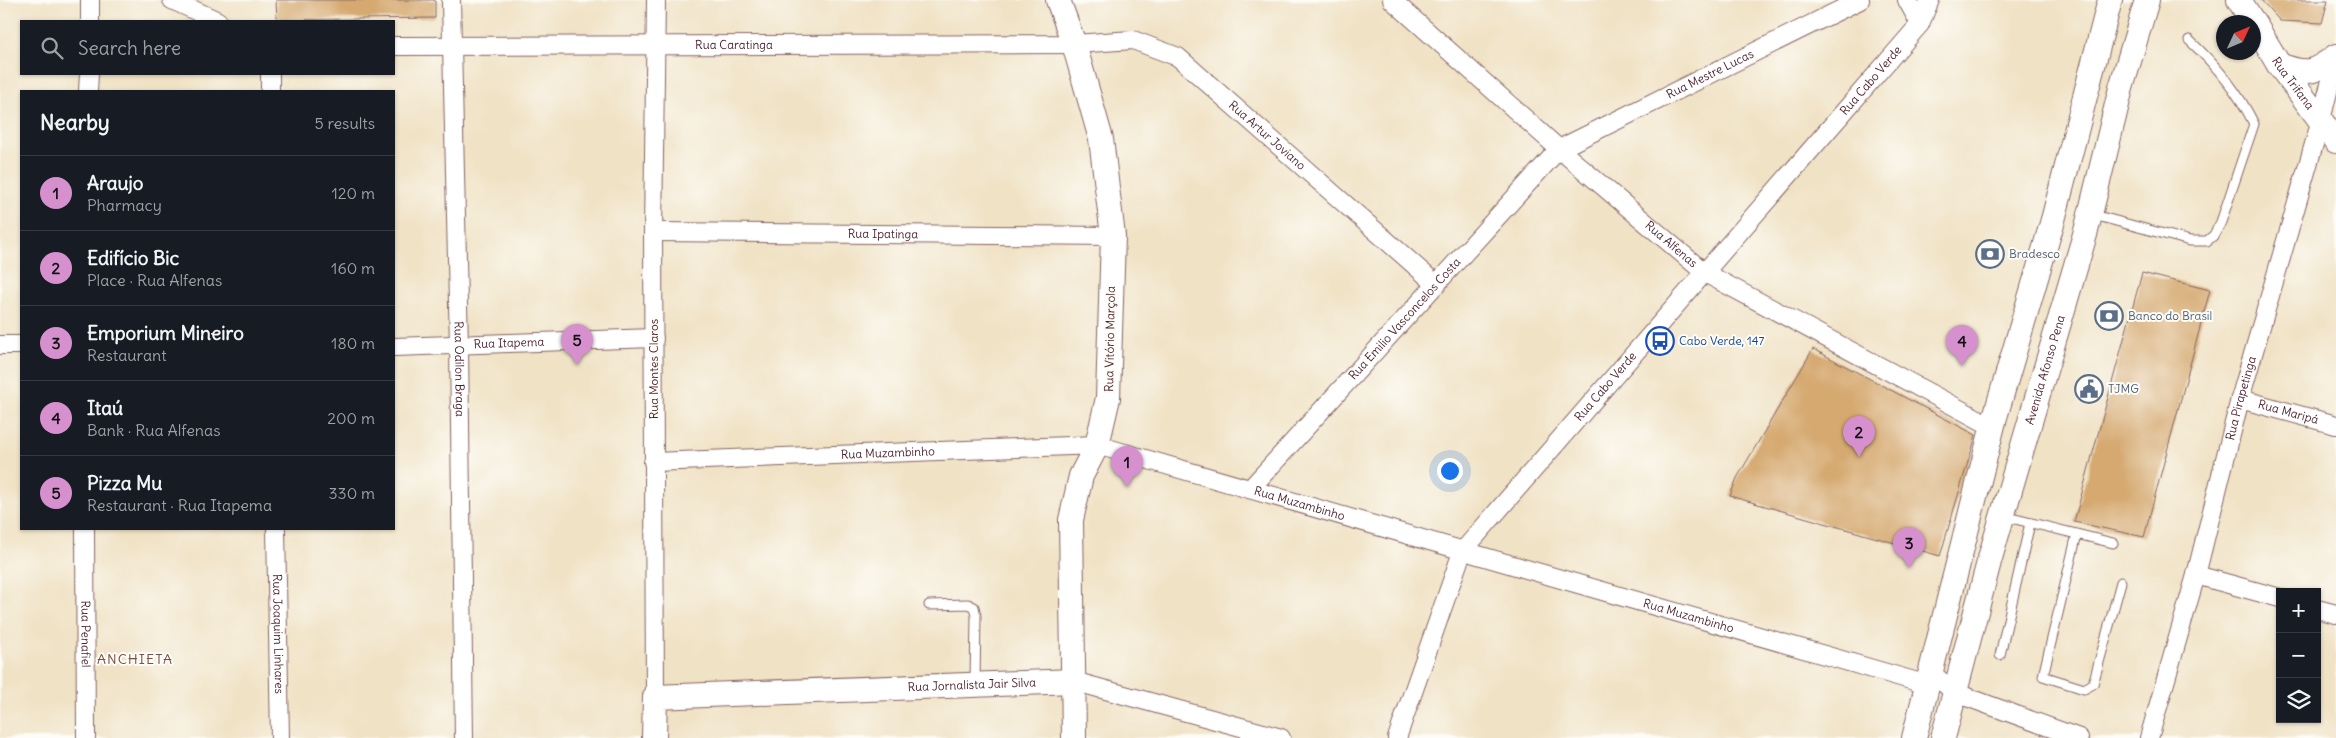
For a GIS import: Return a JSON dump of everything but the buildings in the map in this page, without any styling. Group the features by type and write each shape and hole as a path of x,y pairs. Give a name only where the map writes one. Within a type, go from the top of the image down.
{"main road":[{"name":"Rua Vitório Marçola","path":"1058,0 1074,44 1101,139 1112,236 1108,398 1097,445 1082,476 1072,520 1074,738"},
{"path":"1914,738 1969,514 2053,220 2110,0"},
{"name":"Avenida Afonso Pena","path":"1943,738 2002,516 2088,222 2121,88 2147,0"},
{"name":"Rua Trifana","path":"2239,0 2248,15"},
{"name":"Rua Trifana","path":"2261,36 2279,65 2336,141"},
{"path":"2279,65 2300,73 2313,71 2336,58"},
{"path":"2053,220 2088,222"},
{"name":"Rua Jornalista Jair Silva","path":"655,696 1073,681"},
{"name":"Rua Montes Claros","path":"654,738 655,696"}],"street":[{"path":"90,0 90,20"},
{"path":"172,0 216,20"},
{"name":"Rua Odilon Braga","path":"451,0 459,346 464,738"},
{"name":"Rua Montes Claros","path":"655,696 653,232 656,0"},
{"name":"Rua Mestre Lucas","path":"1559,149 1860,0"},
{"path":"1907,0 1920,24"},
{"name":"Rua Cabo Verde","path":"1397,738 1462,552 1920,24 1930,0"},
{"name":"Rua Alfenas","path":"1396,1 1559,149 1705,273 1993,427"},
{"name":"Rua Artur Joviano","path":"1074,44 1133,40 1178,57 1437,285"},
{"name":"Rua Caratinga","path":"395,46 1074,44"},
{"name":"Rua Pirapetinga","path":"2149,738 2196,575 2240,399 2321,120 2336,58"},
{"path":"88,90 89,75"},
{"path":"270,75 270,90"},
{"name":"Rua Emilio Vasconcelos Costa","path":"1250,489 1559,149"},
{"name":"Rua Ipatinga","path":"653,232 1112,236"},
{"name":"Rua Itapema","path":"395,347 654,338"},
{"path":"0,345 20,346"},
{"name":"Rua Maripá","path":"2240,399 2336,425"},
{"name":"Rua Muzambinho","path":"653,462 1097,445 1462,552 1930,679 1956,693 2079,738"},
{"name":"Rua Penafiel","path":"85,530 86,738"},
{"name":"Rua Joaquim Linhares","path":"276,530 280,738"},
{"path":"2196,575 2276,597"},
{"path":"2321,610 2336,614"},
{"name":"Rua Jornalista Jair Silva","path":"1073,681 1281,738"}],"lane":[{"path":"2088,222 2190,241 2207,241 2214,235 2224,212 2254,124 2247,109 2213,62 2189,40"},
{"path":"2002,516 2113,543"},
{"path":"2000,654 2030,523"},
{"path":"2077,534 2042,676 2084,688 2093,684 2121,582"},
{"path":"929,605 968,604 974,607 976,616 974,684"}],"place":[{"name":"Bradesco","path":"1990,254"},
{"name":"Banco do Brasil","path":"2109,316"},
{"name":"Cabo Verde, 147","path":"1660,341"},
{"name":"Pizza Mu","path":"577,365"},
{"name":"Itaú","path":"1962,366"},
{"name":"TJMG","path":"2089,389"},
{"name":"Edifício Bic","path":"1859,457"},
{"name":"Araujo","path":"1127,487"},
{"name":"Emporium Mineiro","path":"1909,568"}],"district":[{"name":"ANCHIETA","path":"135,659"}]}
